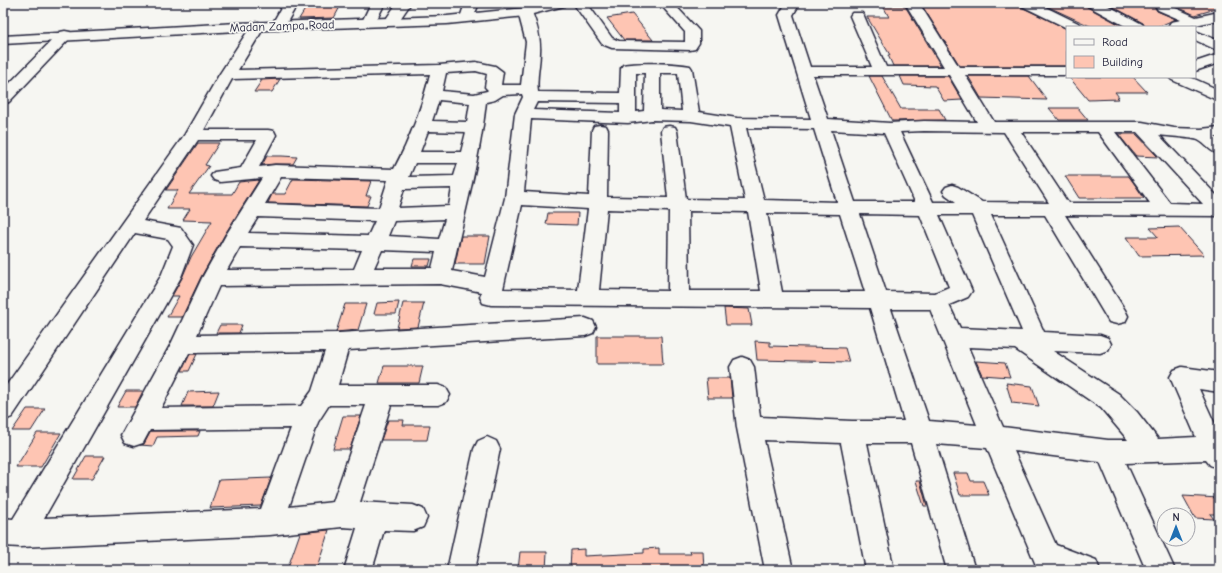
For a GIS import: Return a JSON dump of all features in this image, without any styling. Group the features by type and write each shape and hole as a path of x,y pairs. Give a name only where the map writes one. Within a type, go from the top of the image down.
{"main road":[{"name":"Madan Zampa Road","path":"3,40 64,35 468,18 524,12 550,4"}],"street":[{"path":"278,26 291,3"},
{"path":"369,22 378,3"},
{"path":"391,22 404,3"},
{"path":"468,18 472,3"},
{"path":"580,3 607,41 617,46 690,46 692,43 692,31 668,5"},
{"path":"793,3 786,15 920,432 961,570"},
{"path":"912,3 989,127"},
{"path":"1027,3 1073,26"},
{"path":"1093,3 1134,26"},
{"path":"1166,3 1162,5 1163,7 1191,26"},
{"path":"524,12 531,28 534,51 530,93 523,114 514,198 491,297 937,301 961,291 927,209 890,128"},
{"path":"857,16 881,71"},
{"path":"1196,27 1219,16"},
{"path":"3,410 13,380 132,226 193,135 227,75 258,26"},
{"path":"1196,30 1219,47"},
{"path":"3,99 64,35"},
{"path":"1196,67 1219,58"},
{"path":"227,75 468,67 489,67 495,72 485,92 475,128 462,182 457,212 440,276"},
{"path":"652,115 653,67"},
{"path":"628,118 628,68 653,67 685,68 691,116"},
{"path":"361,276 387,215 398,179 409,158 422,126 433,95 439,69"},
{"path":"803,71 1066,71"},
{"path":"1179,78 1219,96"},
{"path":"485,92 489,97 501,90 629,98"},
{"path":"433,95 485,92"},
{"path":"523,114 628,118 652,115 691,116 737,123 821,124 890,128 924,126 1142,127 1174,133 1201,134 1219,132"},
{"path":"737,123 756,206 772,299"},
{"path":"422,126 475,128"},
{"path":"1009,127 1118,316"},
{"path":"1103,127 1165,210"},
{"path":"1142,127 1219,210"},
{"path":"588,298 598,203 600,130"},
{"path":"669,131 678,205 679,298"},
{"path":"1201,134 1219,149"},
{"path":"193,135 268,135 247,173"},
{"path":"409,158 469,157"},
{"path":"220,176 275,171 462,182"},
{"path":"275,171 212,278 182,344 138,427 307,417"},
{"path":"952,191 979,209 1028,341 1110,401 1128,420 1151,449"},
{"path":"514,198 598,203 848,208 1219,210"},
{"path":"252,210 387,215 457,212"},
{"path":"12,533 171,277 183,245 174,233 132,226"},
{"path":"233,240 447,246"},
{"path":"212,278 440,276 493,286"},
{"path":"937,301 1050,563 1086,570"},
{"path":"182,344 338,342 585,327"},
{"path":"952,337 1100,344"},
{"path":"270,522 307,417 322,395 338,342"},
{"path":"742,367 749,428 779,570"},
{"path":"749,428 852,432 920,432 995,437 1108,452 1151,449 1216,452 1182,377 1219,382"},
{"path":"322,395 438,395"},
{"path":"342,514 382,395"},
{"path":"852,432 880,570"},
{"path":"461,570 487,449"},
{"path":"1108,452 1161,570"},
{"path":"12,533 270,522 342,514 413,518"},
{"path":"358,570 374,517"}],"building":[{"path":"309,3 342,3 334,18 299,19"},
{"path":"973,3 1019,3 1021,7 1066,29 1066,66 960,66 921,4 978,5"},
{"path":"1040,3 1085,3 1087,7 1122,26 1090,26"},
{"path":"1106,3 1155,3 1154,6 1157,11 1176,19 1159,26 1144,26 1143,23"},
{"path":"1174,3 1219,3 1219,8 1195,15 1173,5"},
{"path":"883,6 905,6 941,66 893,66 888,55 890,55 867,17 889,17"},
{"path":"632,14 653,40 624,40 607,18"},
{"path":"869,76 882,76 901,109 939,109 945,120 892,121"},
{"path":"900,76 948,76 962,100 944,101 935,86 904,85"},
{"path":"968,76 1029,76 1047,100 981,98"},
{"path":"1070,78 1134,78 1147,92 1115,92 1119,99 1088,100"},
{"path":"280,79 272,92 254,92 262,80"},
{"path":"1049,108 1078,108 1088,120 1059,120"},
{"path":"1118,134 1136,134 1158,157 1136,156"},
{"path":"198,143 219,143 205,165 209,166 189,194 232,194 239,182 259,180 225,234 201,277 182,317 167,317 179,296 172,296 191,257 212,221 183,220 190,209 167,209 178,190 166,190"},
{"path":"267,156 297,157 293,164 262,165"},
{"path":"1065,176 1129,176 1144,198 1079,198"},
{"path":"293,179 371,181 366,196 371,196 367,206 268,203 272,194 285,194"},
{"path":"548,213 578,213 577,225 546,224"},
{"path":"1179,227 1204,255 1139,256 1126,237 1158,237 1150,228"},
{"path":"461,236 490,236 485,264 455,264"},
{"path":"414,259 431,259 429,266 412,266"},
{"path":"399,302 396,314 374,314 377,303"},
{"path":"403,303 424,303 418,327 397,328"},
{"path":"345,304 366,304 358,330 336,332"},
{"path":"724,308 749,309 752,325 726,325"},
{"path":"220,325 242,325 239,333 216,333"},
{"path":"597,336 661,336 663,364 597,364"},
{"path":"755,341 770,342 770,346 845,348 849,362 757,360"},
{"path":"190,354 197,354 189,371 182,371"},
{"path":"976,361 1005,363 1010,377 982,375"},
{"path":"384,366 423,366 419,383 379,383"},
{"path":"706,378 730,378 732,398 708,398"},
{"path":"1006,383 1032,386 1039,406 1012,403"},
{"path":"126,391 143,391 135,407 117,407"},
{"path":"219,391 213,406 182,406 188,392"},
{"path":"27,409 45,409 31,431 12,431"},
{"path":"343,416 361,416 350,449 333,449"},
{"path":"388,420 404,420 403,425 430,425 427,440 381,440"},
{"path":"151,431 200,431 198,436 157,437 153,446 140,445 144,444"},
{"path":"37,433 61,433 41,467 16,467"},
{"path":"86,456 105,456 92,479 73,479"},
{"path":"953,473 968,473 971,481 983,481 989,495 960,495"},
{"path":"271,478 261,506 210,508 219,480"},
{"path":"916,481 920,481 927,506 924,506"},
{"path":"1183,496 1219,498 1219,514 1210,514 1214,519 1196,518 1196,507 1189,507"},
{"path":"329,530 316,570 287,570 300,533"},
{"path":"659,548 659,554 691,554 690,551 703,551 704,570 570,570 571,550 584,549 584,556 644,553 644,549"},
{"path":"520,552 547,552 546,570 518,570"}]}
